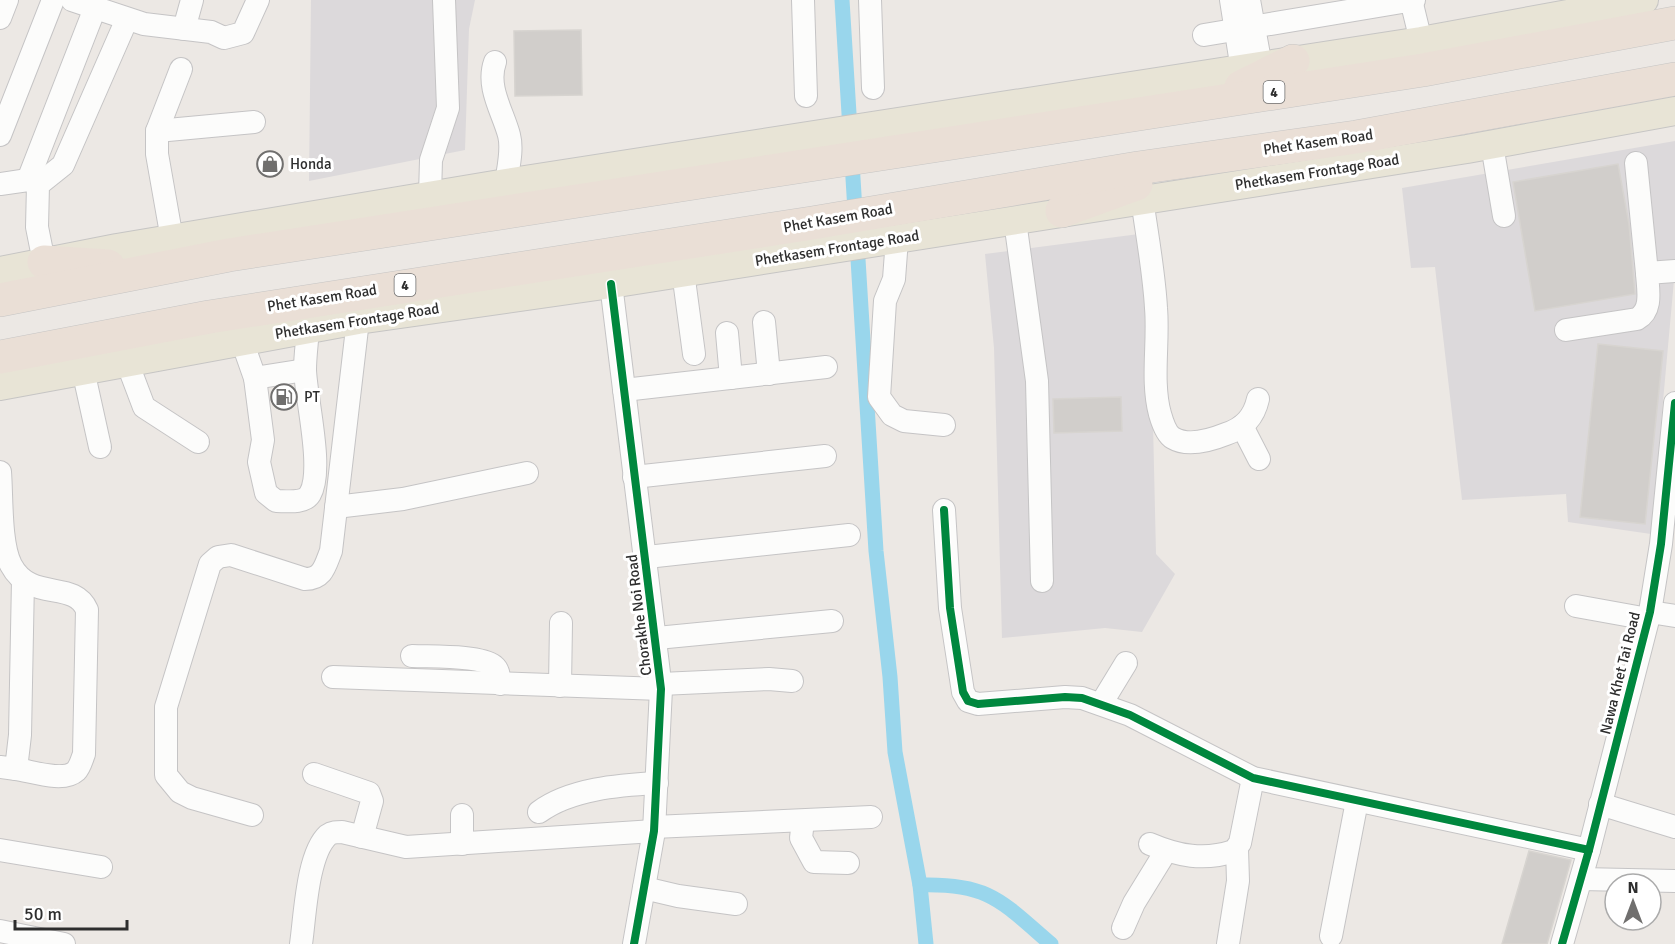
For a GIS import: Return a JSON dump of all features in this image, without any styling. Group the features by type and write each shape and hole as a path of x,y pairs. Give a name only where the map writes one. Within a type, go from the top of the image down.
{"highway":[{"name":"4","path":"0,300 230,255 804,168 870,142 1203,103 1423,70 1675,23"},
{"path":"1203,103 1256,82 1293,61"},
{"name":"Phet Kasem Road","path":"0,357 221,315 812,237 889,230 1192,160 1456,120 1675,79"},
{"path":"1062,211 1159,176 1192,160"},
{"path":"44,262 158,269"}],"main road":[{"name":"4","path":"0,271 430,195 803,136 870,142 1251,68 1421,41 1580,6 1644,0"},
{"name":"Phetkasem Frontage Road","path":"889,230 1015,221 1062,211 1492,145 1675,111"},
{"name":"Phetkasem Frontage Road","path":"0,386 358,320 682,272 812,237"}],"street":[{"path":"0,18 7,0"},
{"path":"0,135 53,0"},
{"path":"72,0 144,24 211,32 224,38 237,36 247,28 258,0"},
{"path":"184,29 192,0"},
{"path":"430,195 431,160 448,108 444,0"},
{"path":"803,0 806,96"},
{"path":"870,0 873,88"},
{"path":"1231,0 1245,28"},
{"path":"1249,0 1245,28 1251,68"},
{"path":"1204,35 1412,0 1421,41"},
{"path":"44,262 37,226 33,182 94,8"},
{"path":"0,184 33,182 63,165 127,19"},
{"path":"495,62 492,70 495,96 509,136 506,183"},
{"path":"172,239 156,131 181,69"},
{"path":"156,131 254,122"},
{"path":"1492,145 1504,216"},
{"path":"1566,330 1637,319 1644,315 1648,308 1647,273 1636,163"},
{"path":"1142,199 1157,309 1158,401 1164,426 1172,437 1185,441 1200,442 1226,435 1242,426 1255,412 1258,399"},
{"path":"1015,221 1037,381 1042,581"},
{"path":"889,230 894,279 885,301 879,397 892,415 904,421 944,425"},
{"path":"1647,273 1675,271"},
{"path":"682,272 694,354"},
{"name":"Chorakhe Noi Road","path":"611,284 634,477 647,557 661,687 654,829 634,944"},
{"path":"252,815 192,798 170,783 165,761 166,707 210,564 218,557 231,555 304,579 313,579 322,574 331,551 358,320"},
{"path":"765,322 769,374"},
{"path":"242,341 255,378 263,440 259,462 266,493 276,501 304,500 310,494 312,486 315,452 305,370 308,329"},
{"path":"727,333 731,378"},
{"path":"127,362 144,407 198,442"},
{"path":"624,390 826,367"},
{"path":"83,370 100,447"},
{"path":"255,378 305,370"},
{"name":"Nawa Khet Tai Road","path":"1562,944 1589,850 1668,545 1675,403"},
{"path":"1242,426 1259,459"},
{"path":"634,477 825,456"},
{"path":"336,507 402,499 527,473"},
{"path":"0,474 5,545 11,565 23,580 37,589 75,594 83,600 87,610 84,754 78,770 70,774 53,775 8,768 20,735 23,580"},
{"path":"944,510 950,608 963,692 968,701 978,704 1065,697 1082,698 1130,715 1253,778 1589,850"},
{"path":"647,557 849,534"},
{"path":"1576,606 1649,616 1675,616"},
{"path":"657,639 832,621"},
{"path":"560,686 561,623"},
{"path":"412,656 469,659 492,664 498,671 500,684"},
{"path":"1101,704 1126,663"},
{"path":"333,677 560,686 661,687 769,679 792,681"},
{"path":"314,774 369,793 372,801 362,837"},
{"path":"1228,944 1238,881 1237,849 1253,778"},
{"path":"539,812 549,804 576,795 657,783"},
{"path":"1331,936 1357,801"},
{"path":"1600,804 1675,827"},
{"path":"462,815 462,844"},
{"path":"301,944 314,861 327,835 342,832 406,847 654,829 871,817"},
{"path":"803,821 801,838 814,862 848,863"},
{"path":"1123,928 1158,848 1200,857 1221,855 1237,849"},
{"path":"0,850 101,867"},
{"path":"1581,879 1675,881"},
{"path":"644,888 736,904"},
{"path":"0,931 64,944"}],"shaded area":[{"path":"311,0 475,0 469,29 465,150 309,181"},
{"path":"1675,141 1675,269 1651,534 1568,522 1566,494 1462,500 1435,267 1411,268 1402,188"},
{"path":"1139,234 1150,294 1156,554 1175,574 1142,632 1105,628 1002,638 994,348 985,254"}],"building":[{"path":"581,30 582,95 515,96 514,31"},
{"path":"1618,164 1629,224 1635,294 1535,311 1513,182"},
{"path":"1598,344 1663,351 1645,524 1580,517"},
{"path":"1121,397 1122,431 1054,433 1053,399"},
{"path":"1529,851 1571,860 1547,944 1502,944"}],"waterway":[{"path":"842,0 876,551 890,677 895,752 920,885 926,944"},
{"path":"920,885 963,887 979,891 1006,906 1051,944"}],"cycle path":[{"path":"611,284 661,689 654,831 634,944"},
{"path":"1562,944 1589,850 1650,612 1661,544 1675,403"},
{"path":"944,510 950,608 963,692 968,701 978,704 1065,697 1082,698 1130,715 1253,778 1589,850"}],"place":[{"name":"Honda","path":"270,164"},
{"name":"PT","path":"284,397"}]}
